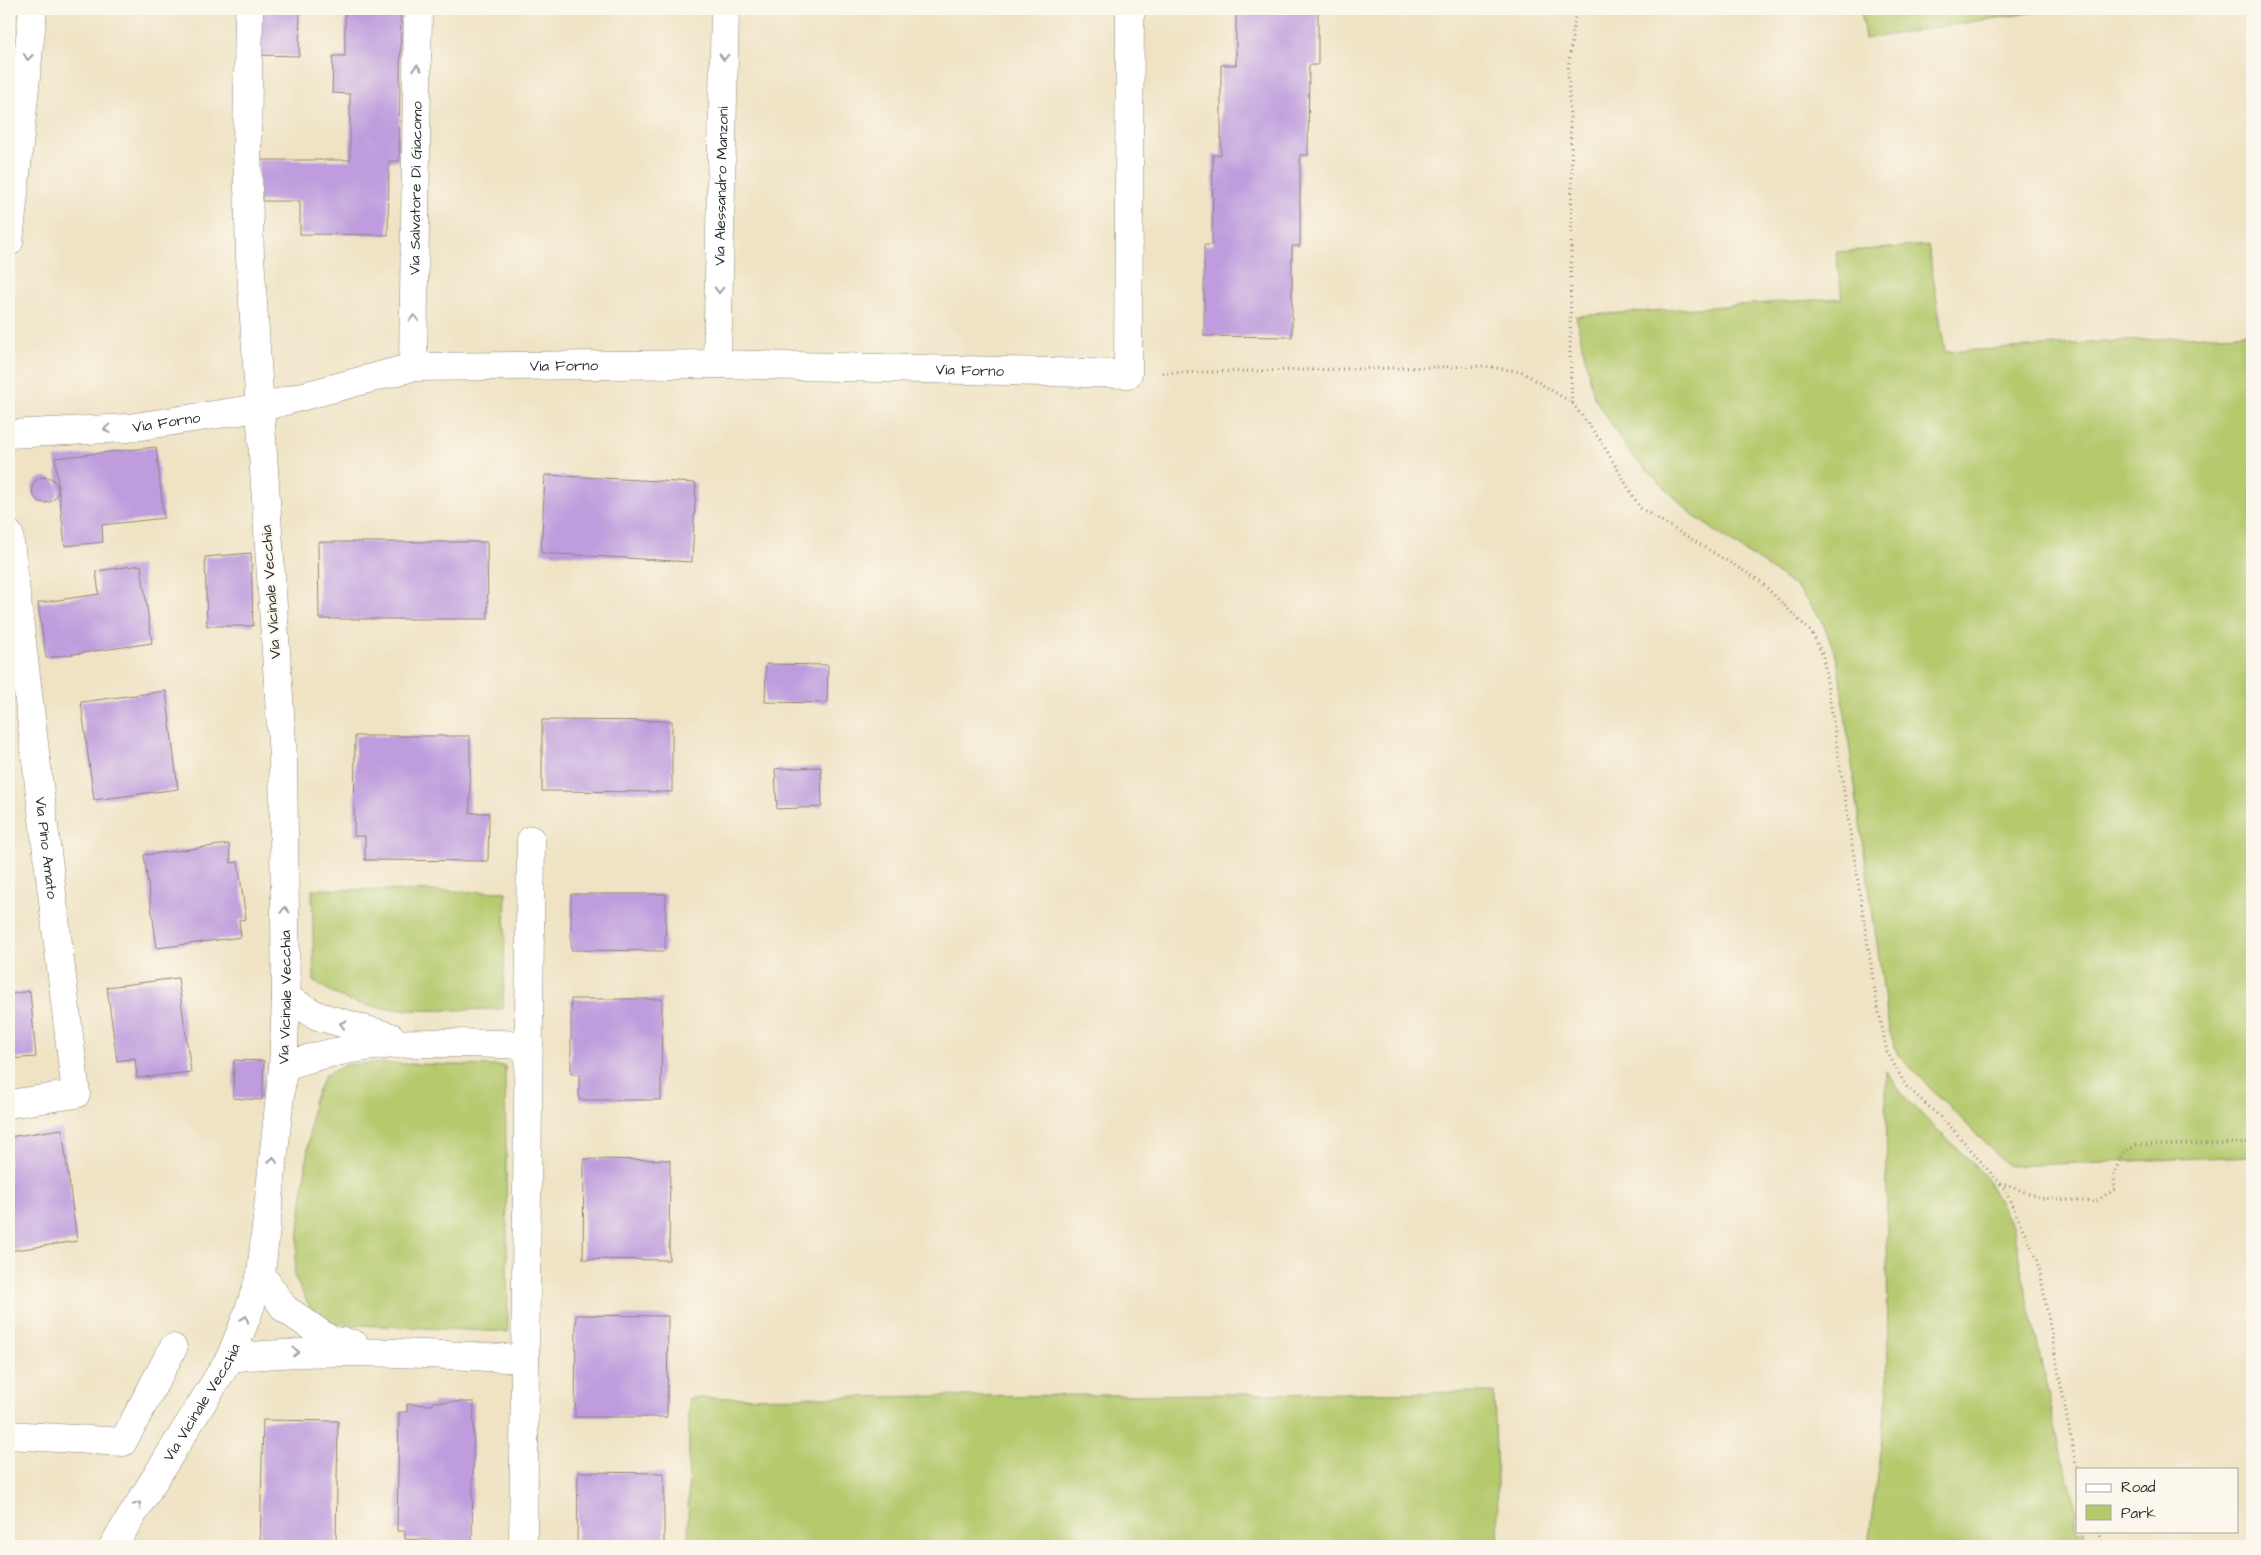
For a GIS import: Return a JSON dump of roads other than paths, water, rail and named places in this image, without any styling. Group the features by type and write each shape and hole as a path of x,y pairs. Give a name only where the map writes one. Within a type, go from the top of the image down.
{"street":[{"path":"9,242 33,9"},
{"name":"Via Vicinale Vecchia","path":"113,1546 230,1358 261,1274 283,1067 286,998 282,758 250,258 247,159 248,9"},
{"name":"Via Salvatore Di Giacomo","path":"413,367 418,9"},
{"name":"Via Alessandro Manzoni","path":"717,364 725,9"},
{"name":"Via Forno","path":"9,434 128,428 259,408 413,367 717,364 1128,374 1130,9"},
{"name":"Via Pino Amato","path":"9,534 76,1094 9,1104"},
{"path":"523,1546 532,840"},
{"path":"286,998 318,1016 407,1042"},
{"path":"283,1067 312,1056 348,1048 407,1042 529,1045"},
{"path":"261,1274 284,1308 330,1340 410,1353"},
{"path":"9,1435 123,1442 173,1348"},
{"path":"230,1358 283,1352 410,1353 525,1360"}]}
